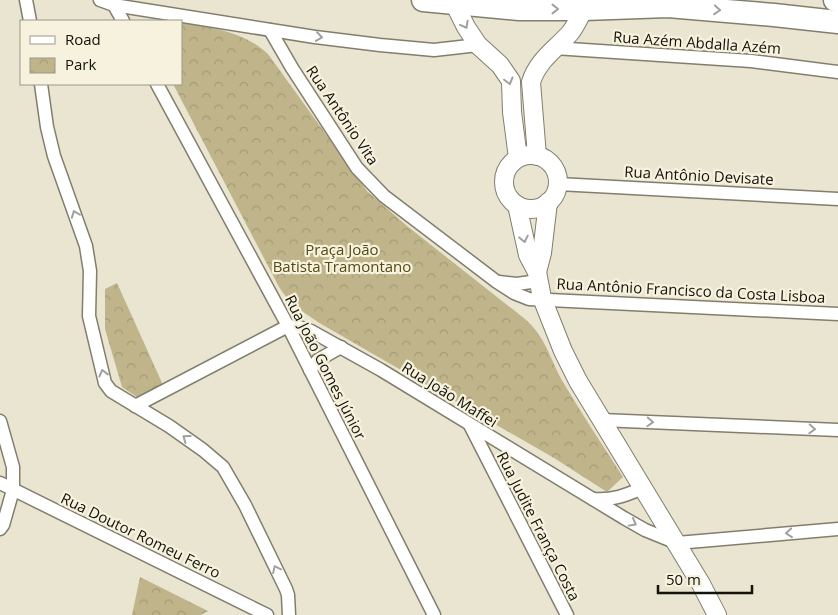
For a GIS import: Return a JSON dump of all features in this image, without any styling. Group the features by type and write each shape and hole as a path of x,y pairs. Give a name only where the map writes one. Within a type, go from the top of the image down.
{"highway":[{"path":"423,0 519,9 668,6 838,22"}],"main road":[{"path":"454,3 478,45 500,65 511,82 512,112 518,158"},
{"path":"536,156 531,82 534,72 539,64 569,33 584,9"},
{"path":"517,205 533,209 548,202 553,197 558,184 557,174 546,159 525,155 518,158 508,168 504,181 507,194 517,205 528,256 537,276 542,298 563,351 578,381 678,543 702,584 717,615"},
{"path":"537,276 542,253 548,202"}],"street":[{"path":"26,0 30,20"},
{"path":"100,0 114,5 362,43 434,50 478,45"},
{"path":"114,5 122,20"},
{"name":"Rua Antônio Vita","path":"270,30 292,68 357,168 384,196 497,282 529,299 542,298"},
{"name":"Rua Azém Abdalla Azém","path":"554,48 750,61 838,72"},
{"path":"41,85 47,127 54,156 86,246 90,271 89,316 105,383 111,391 169,426 223,467 245,505 286,589 289,615"},
{"name":"Rua João Gomes Júnior","path":"158,85 288,326 434,615"},
{"name":"Rua Antônio Devisate","path":"558,184 838,199"},
{"path":"497,282 517,284 537,276"},
{"name":"Rua Antônio Francisco da Costa Lisboa","path":"542,298 838,314"},
{"path":"135,406 288,326"},
{"name":"Rua João Maffei","path":"288,326 311,331 381,370 645,530 678,543"},
{"path":"310,370 318,360 341,348"},
{"path":"601,420 838,430"},
{"path":"0,421 12,467 13,490 3,525 0,529"},
{"name":"Rua Judite França Costa","path":"470,425 567,615"},
{"name":"Rua Doutor Romeu Ferro","path":"0,483 256,613"},
{"name":"Rua João Maffei","path":"591,498 609,500 643,488"},
{"path":"678,543 838,529"}],"green space":[{"name":"Praça João Batista Tramontano","path":"182,23 228,32 249,40 268,54 367,191 407,226 525,319 538,333 570,394 623,477 607,492 554,458 321,324 298,308 279,287 174,85 182,85"},
{"path":"117,283 163,385 137,397 122,387 105,329 105,289"},
{"path":"140,577 208,611 201,615 132,615"}]}
